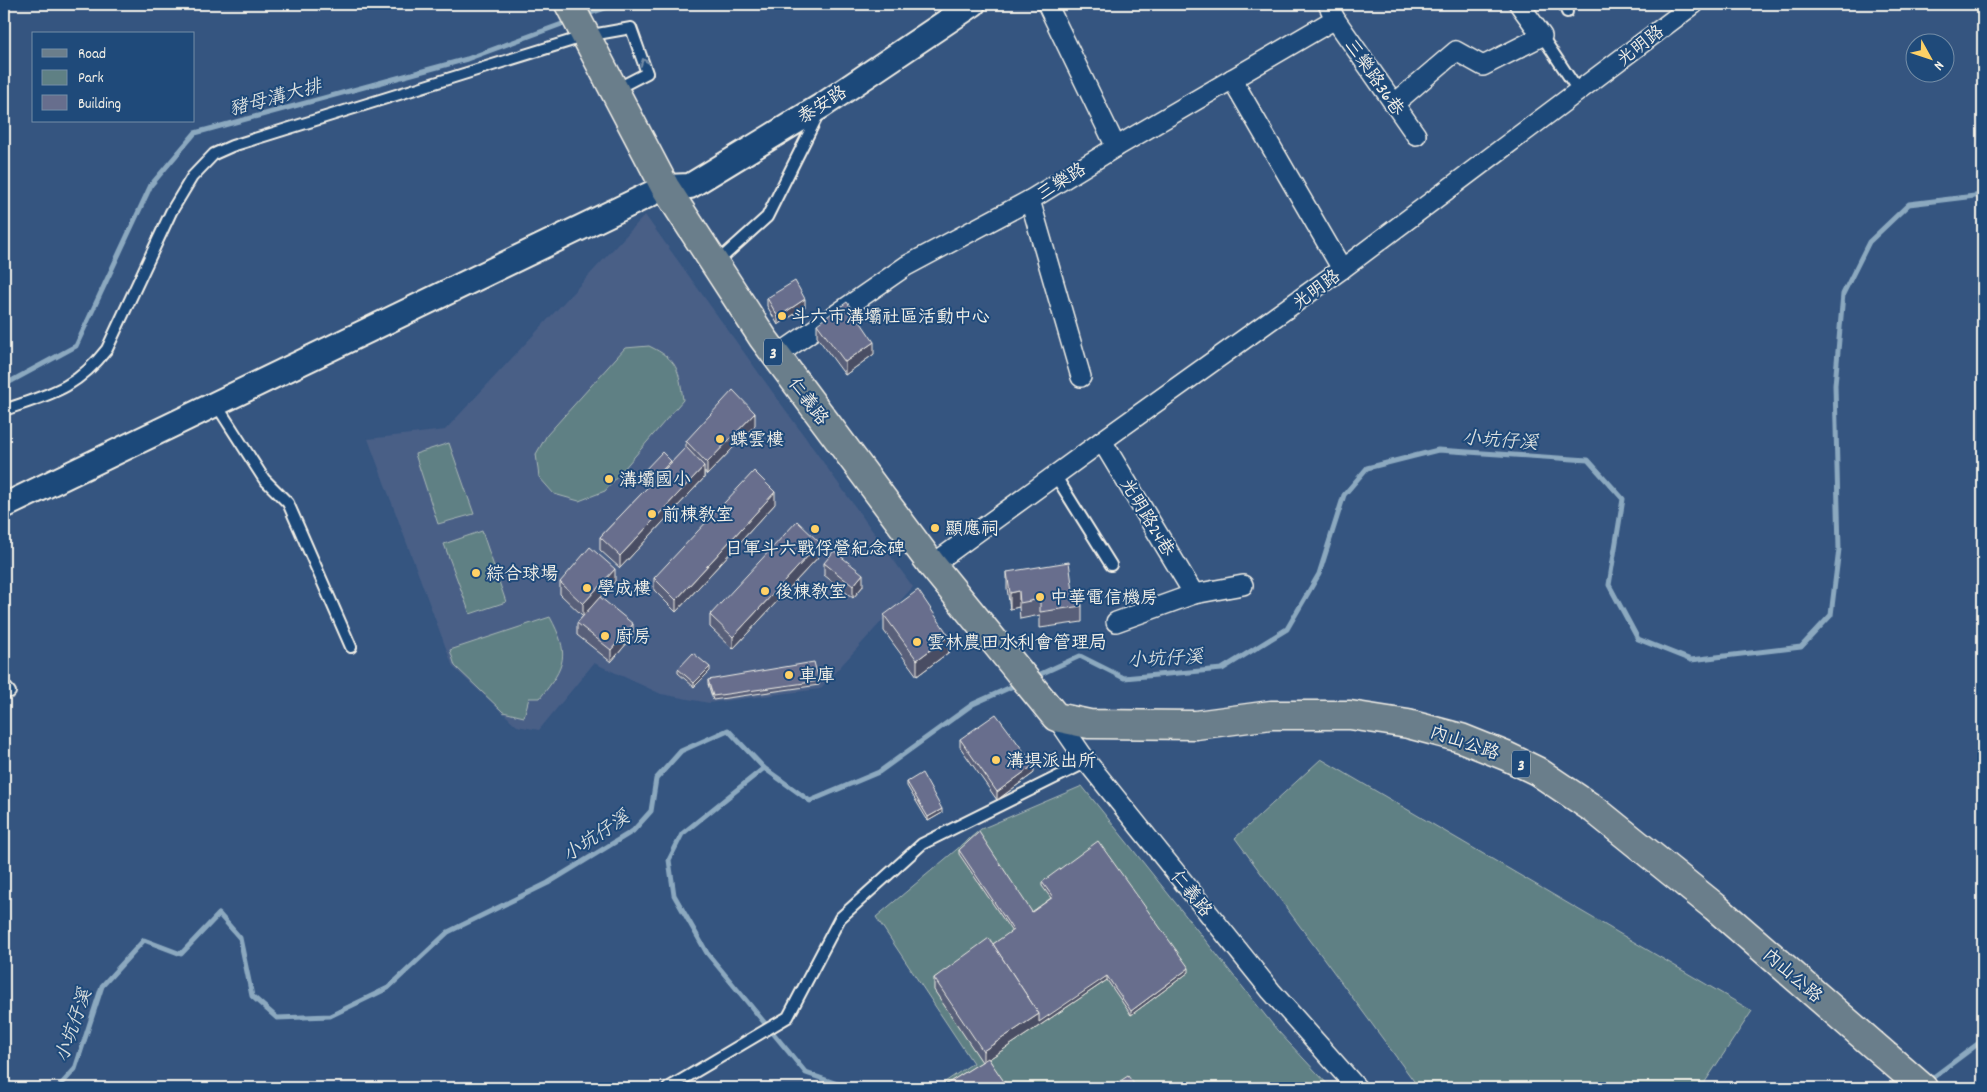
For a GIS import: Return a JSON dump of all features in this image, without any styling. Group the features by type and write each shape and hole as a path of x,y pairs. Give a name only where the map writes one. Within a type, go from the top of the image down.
{"main road":[{"name":"3","path":"571,8 586,36"},
{"name":"仁義路","path":"586,36 665,188 714,265 776,356 932,566 1056,717"},
{"name":"內山公路","path":"1056,717 1089,724 1151,725 1196,724 1271,715 1350,715 1408,724 1461,738 1506,756 1537,771 1595,810 1715,907 1923,1088"}],"street":[{"name":"泰安路","path":"665,188 690,186 823,105 973,4"},
{"path":"1047,4 1116,147"},
{"path":"1394,104 1456,51 1483,66 1542,36 1519,4"},
{"name":"光明路","path":"932,566 1102,441 1342,270 1694,4"},
{"name":"三樂路","path":"776,356 906,266 1030,200 1232,79 1331,11"},
{"name":"三樂路36巷","path":"1331,11 1416,135"},
{"path":"1232,79 1342,270"},
{"path":"4,506 665,188"},
{"path":"1030,200 1081,377"},
{"name":"光明路24巷","path":"1102,441 1194,594"},
{"path":"1116,622 1194,594 1243,585"},
{"name":"仁義路","path":"1056,717 1087,762 1271,991 1357,1088"}],"lane":[{"path":"4,410 61,391 82,377 97,362 107,349 171,212 192,177 214,154 232,146 586,36 631,28 648,74 614,90"},
{"path":"1542,36 1579,92"},
{"path":"714,265 767,217 823,105"},
{"path":"216,404 264,479 288,503 351,647"},
{"path":"1055,475 1111,565"},
{"path":"668,1088 788,1017 840,918 922,844 1087,762"}],"shaded area":[{"name":"溝壩國小","path":"645,215 913,587 820,689 709,703 661,694 594,663 539,730 517,726 453,667 368,439 445,430"}],"green space":[{"path":"649,346 666,356 675,367 680,380 683,400 605,491 579,501 554,494 539,477 536,454 547,435 625,348"},
{"name":"綜合球場","path":"449,443 474,514 438,524 415,454"},
{"name":"綜合球場","path":"482,531 506,602 470,614 444,544"},
{"path":"550,617 561,641 562,659 560,668 540,698 529,698 524,717 503,712 455,666 450,650"},
{"path":"1321,759 1752,1011 1701,1088 1419,1088 1235,838"},
{"path":"1082,786 1277,1030 1331,1088 936,1088 973,1063 876,917 981,829"}],"building":[{"path":"795,281 805,299 778,317 767,298"},
{"path":"847,302 874,342 845,362 817,324"},
{"name":"蝶雲樓","path":"733,390 755,413 707,463 686,441"},
{"name":"前棟教室","path":"686,447 704,466 620,556 600,537"},
{"path":"662,452 671,461 652,481 643,472"},
{"path":"754,471 775,492 676,600 654,578"},
{"name":"後棟教室","path":"797,521 820,543 733,637 710,615"},
{"name":"學成樓","path":"590,547 615,569 583,604 560,582"},
{"path":"834,551 863,574 853,586 824,563"},
{"path":"1069,562 1073,591 1079,590 1082,606 1040,612 1040,599 1020,603 1019,591 1010,593 1007,572"},
{"path":"918,590 949,636 917,660 884,615"},
{"path":"600,597 633,624 611,650 577,623"},
{"path":"693,653 710,667 694,683 678,669"},
{"name":"車庫","path":"814,662 819,681 713,696 708,680"},
{"name":"溝埧派出所","path":"996,714 1034,765 997,792 960,739"},
{"path":"922,773 942,809 928,817 907,782"},
{"path":"979,832 1032,912 1053,897 1042,882 1098,841 1189,968 1131,1011 1107,976 1039,1022 1039,1014 993,944 1013,930 959,850"},
{"path":"989,938 1039,1014 983,1051 934,978"},
{"path":"988,1058 1005,1083 997,1088 940,1088"},
{"path":"1128,1076 1137,1088 1109,1088"}],"waterway":[{"name":"豬母溝大排","path":"585,15 617,4"},
{"name":"豬母溝大排","path":"4,385 76,346 151,185 195,133 467,59 570,21"},
{"name":"小坑仔溪","path":"1034,677 1080,656 1124,678 1222,669 1287,629 1319,574 1344,495 1367,468 1438,450 1588,460 1623,499 1609,585 1638,639 1691,660 1801,647 1831,615 1839,549 1835,385 1843,294 1869,242 1909,204 1983,195"},
{"name":"小坑仔溪","path":"58,1088 75,1069 102,986 144,940 181,954 219,914 240,938 252,996 277,1018 330,1016 388,988 448,932 548,883 633,831 651,811 656,779 681,751 728,730 764,768 810,801 879,772 973,704 1020,683"},
{"path":"764,768 682,834 669,860 674,895 707,953 806,1073 849,1088"},
{"path":"1927,1082 1983,1040"}],"place":[{"name":"斗六市溝壩社區活動中心","path":"782,316"},
{"name":"蝶雲樓","path":"720,439"},
{"name":"溝壩國小","path":"609,479"},
{"name":"前棟教室","path":"652,514"},
{"name":"顯應祠","path":"935,528"},
{"name":"日軍斗六戰俘營紀念碑","path":"815,529"},
{"name":"綜合球場","path":"476,573"},
{"name":"學成樓","path":"587,588"},
{"name":"後棟教室","path":"765,591"},
{"name":"中華電信機房","path":"1040,597"},
{"name":"廚房","path":"605,636"},
{"name":"雲林農田水利會管理局","path":"917,642"},
{"name":"車庫","path":"789,675"},
{"name":"溝埧派出所","path":"996,760"}]}
